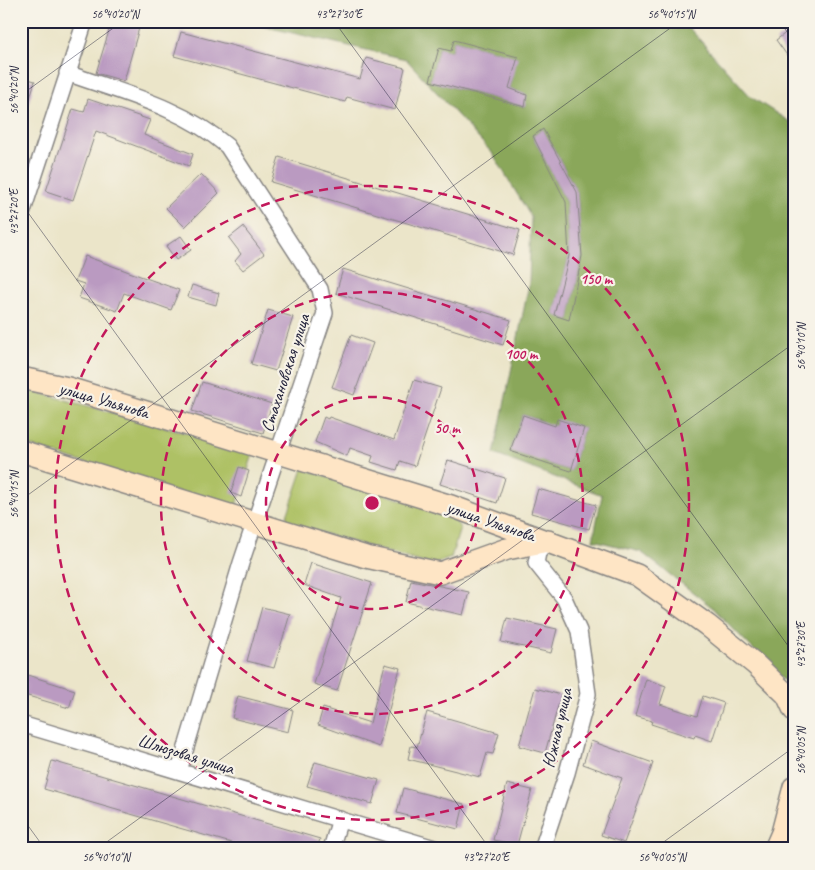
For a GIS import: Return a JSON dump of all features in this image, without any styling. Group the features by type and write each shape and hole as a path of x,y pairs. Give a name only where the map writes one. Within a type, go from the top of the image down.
{"street":[{"path":"21,217 85,21"},
{"name":"Стахановская улица","path":"67,74 176,113 208,130 227,146 320,289 325,313 279,453 240,562 179,771"},
{"name":"улица Ульянова","path":"21,378 68,388 451,506 548,541"},
{"name":"улица Ульянова","path":"21,451 366,557 440,573 507,549 548,541"},
{"path":"548,541 637,576 707,625 755,664 787,695 794,710"},
{"name":"Южная улица","path":"542,849 588,694 579,631 564,598 536,563 538,552 548,541"},
{"name":"Шлюзовая улица","path":"21,724 438,849"},
{"path":"775,849 782,833 794,787"},
{"path":"331,849 340,819"}],"green space":[{"path":"240,21 683,21 751,97 790,122 794,121 794,694 787,684 713,608 641,552 593,540 602,495 494,454 529,284 531,217 493,154 406,59","holes":["454,40 517,57 509,88 526,95 525,107 430,81 439,48 451,51","543,129 577,192 582,256 569,320 554,314 569,256 566,202 533,136","523,415 542,421 529,457 510,451","557,420 584,428 571,471 543,462"]},
{"path":"21,388 254,451 235,510 21,443"},
{"path":"303,469 452,515 460,528 451,558 431,565 285,522"}],"building":[{"path":"112,21 141,21 124,81 96,73"},
{"path":"794,27 794,65 776,40"},
{"path":"181,32 360,79 366,58 405,68 395,110 347,97 345,102 174,56"},
{"path":"454,40 518,57 509,88 527,95 525,107 430,81 439,48 451,51"},
{"path":"21,77 35,81 24,118 21,117"},
{"path":"88,99 150,120 144,135 193,154 189,166 96,131 73,200 46,191 73,109 84,112"},
{"path":"543,129 577,192 582,256 569,320 554,315 569,256 566,202 533,136"},
{"path":"279,157 520,230 513,255 271,182"},
{"path":"201,174 219,193 185,227 166,208"},
{"path":"243,227 264,254 243,270 235,261 241,254 229,238"},
{"path":"181,236 191,250 176,260 166,246"},
{"path":"85,256 179,290 171,310 124,293 117,311 79,298 84,284 75,281"},
{"path":"343,269 511,320 503,345 336,293"},
{"path":"192,285 219,293 216,305 188,297"},
{"path":"268,310 293,317 276,371 251,364"},
{"path":"351,335 373,343 354,395 332,387"},
{"path":"414,380 441,388 415,466 400,461 397,470 371,462 373,456 350,448 347,456 315,442 324,417 328,419 329,417 394,440"},
{"path":"202,382 272,404 263,433 192,411"},
{"path":"523,415 555,426 557,419 584,428 571,471 510,451"},
{"path":"448,460 505,478 497,503 440,484"},
{"path":"239,467 249,471 241,497 231,493"},
{"path":"538,489 596,505 589,529 531,513"},
{"path":"311,563 372,583 337,691 314,684 341,598 304,585"},
{"path":"411,580 469,592 463,615 406,602"},
{"path":"262,607 290,614 274,668 247,661"},
{"path":"507,618 557,629 551,653 501,642"},
{"path":"385,664 400,668 379,747 318,725 323,708 370,723"},
{"path":"21,673 75,690 69,708 21,694"},
{"path":"646,679 666,686 660,704 697,716 703,696 724,703 712,741 695,735 694,738 651,724 652,721 635,716"},
{"path":"535,688 561,695 545,753 519,746"},
{"path":"238,696 293,710 288,732 232,718"},
{"path":"427,712 499,733 493,754 487,753 480,777 408,759 411,746 417,747"},
{"path":"591,741 653,763 624,843 601,835 622,778 583,764"},
{"path":"52,761 320,839 317,849 252,849 44,789"},
{"path":"315,762 379,780 372,804 307,786"},
{"path":"507,784 532,790 517,845 493,840"},
{"path":"403,788 464,804 458,829 397,813"}]}
